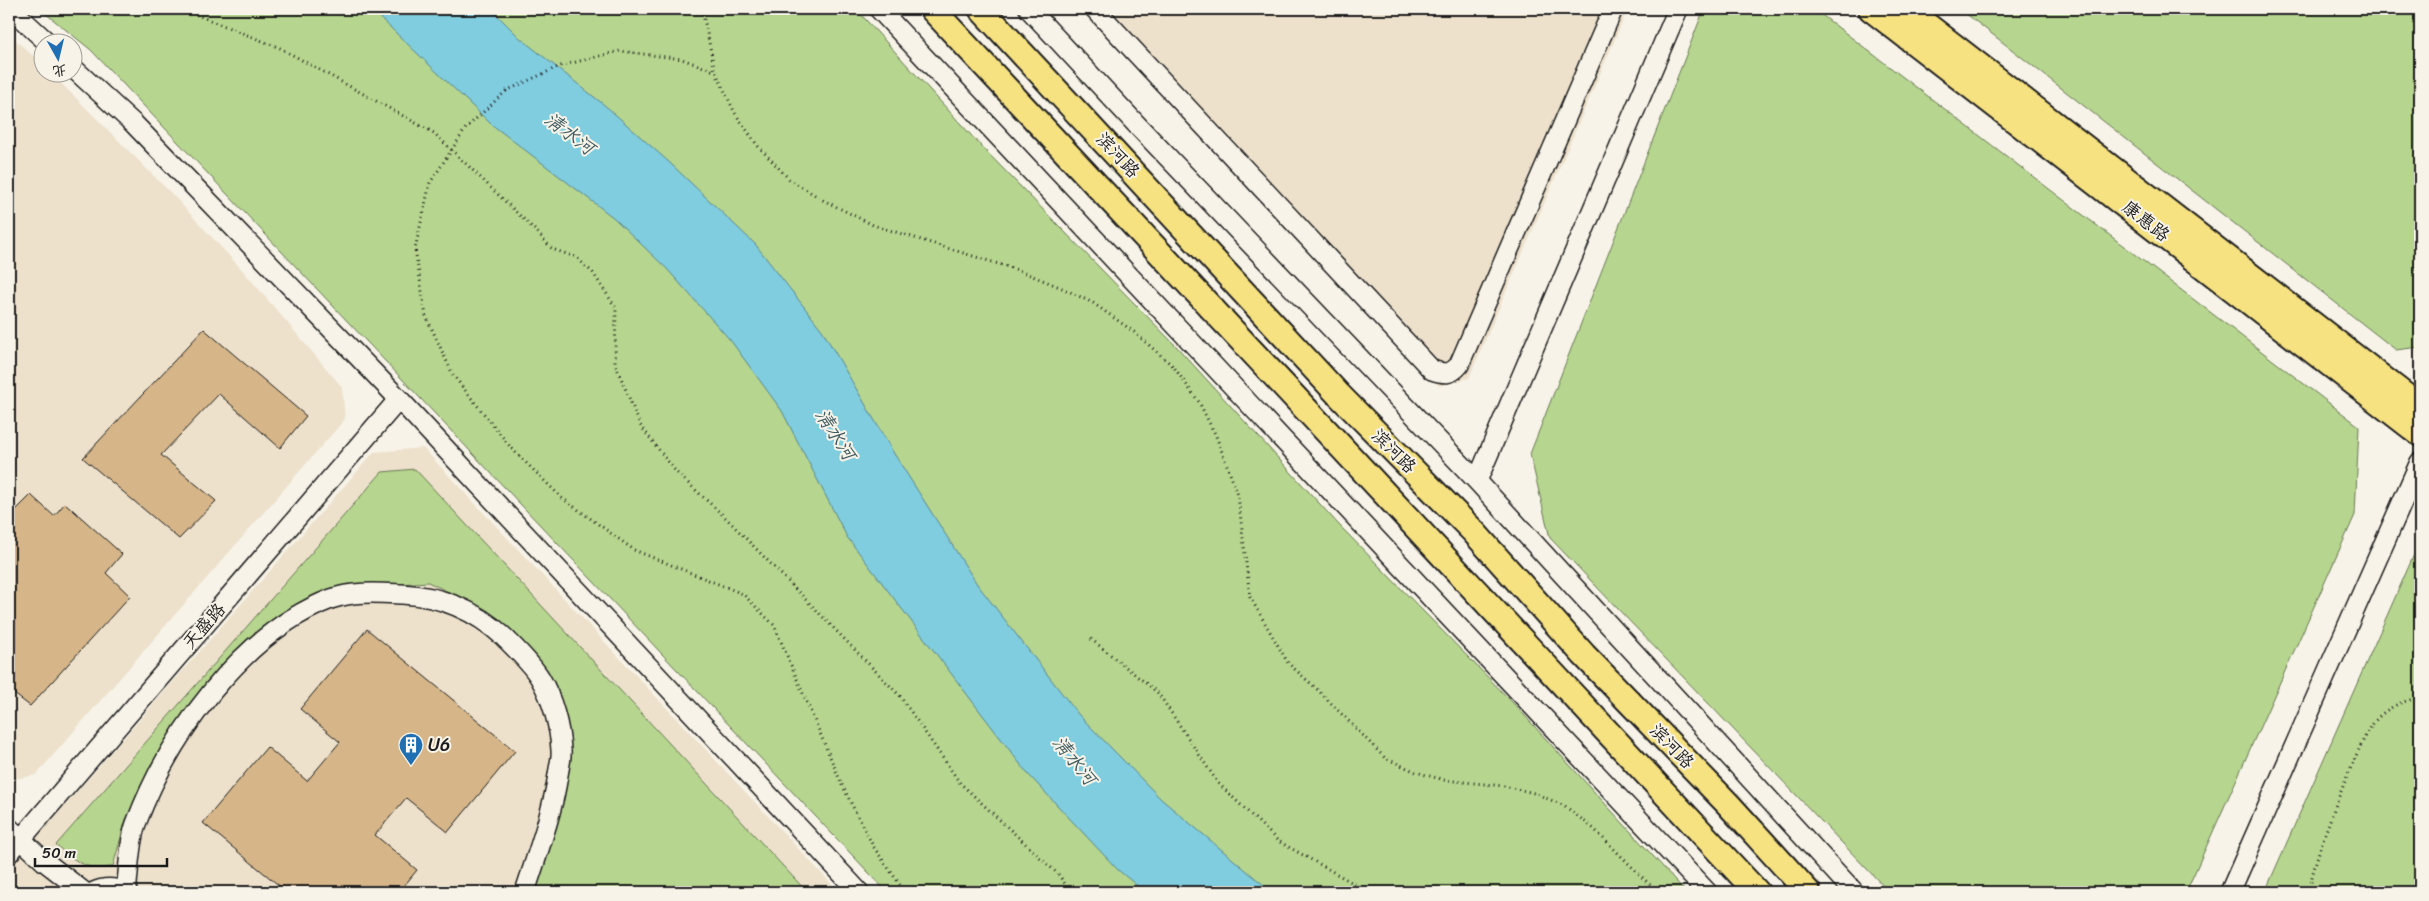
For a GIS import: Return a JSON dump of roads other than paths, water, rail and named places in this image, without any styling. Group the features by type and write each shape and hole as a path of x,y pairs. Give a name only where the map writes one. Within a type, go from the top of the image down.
{"main road":[{"name":"滨河路","path":"932,9 1757,892"},
{"name":"滨河路","path":"982,9 1338,394 1473,531 1584,655 1728,804 1808,892"},
{"name":"康惠路","path":"1871,9 2420,434"},
{"name":"康惠路","path":"1906,9 2420,407"}],"street":[{"path":"11,9 36,32"},
{"path":"879,9 1707,892"},
{"path":"1029,9 1477,481 1854,892"},
{"path":"1095,9 1432,370 1444,374 1454,371 1459,365 1613,9"},
{"path":"1477,481 1678,9"},
{"path":"82,76 134,124 399,399 859,892"},
{"name":"天盛路","path":"9,853 15,833 399,399"},
{"path":"2230,892 2420,462"},
{"path":"94,892 100,889 113,888 126,892 136,823 168,755 202,707 237,663 284,624 316,607 332,599 371,592 413,594 458,605 488,622 516,649 540,678 556,719 562,752 554,798 524,892"},
{"path":"15,833 44,861 84,892"}],"water":[{"name":"清水河","path":"371,9 491,9 520,38 608,108 670,163 755,244 822,330 893,452 977,584 1078,714 1161,799 1272,892 1145,892 1118,870 1027,773 847,537 782,411 731,341 667,269 614,218 491,124"}],"place":[{"name":"U6","path":"411,766"}]}
